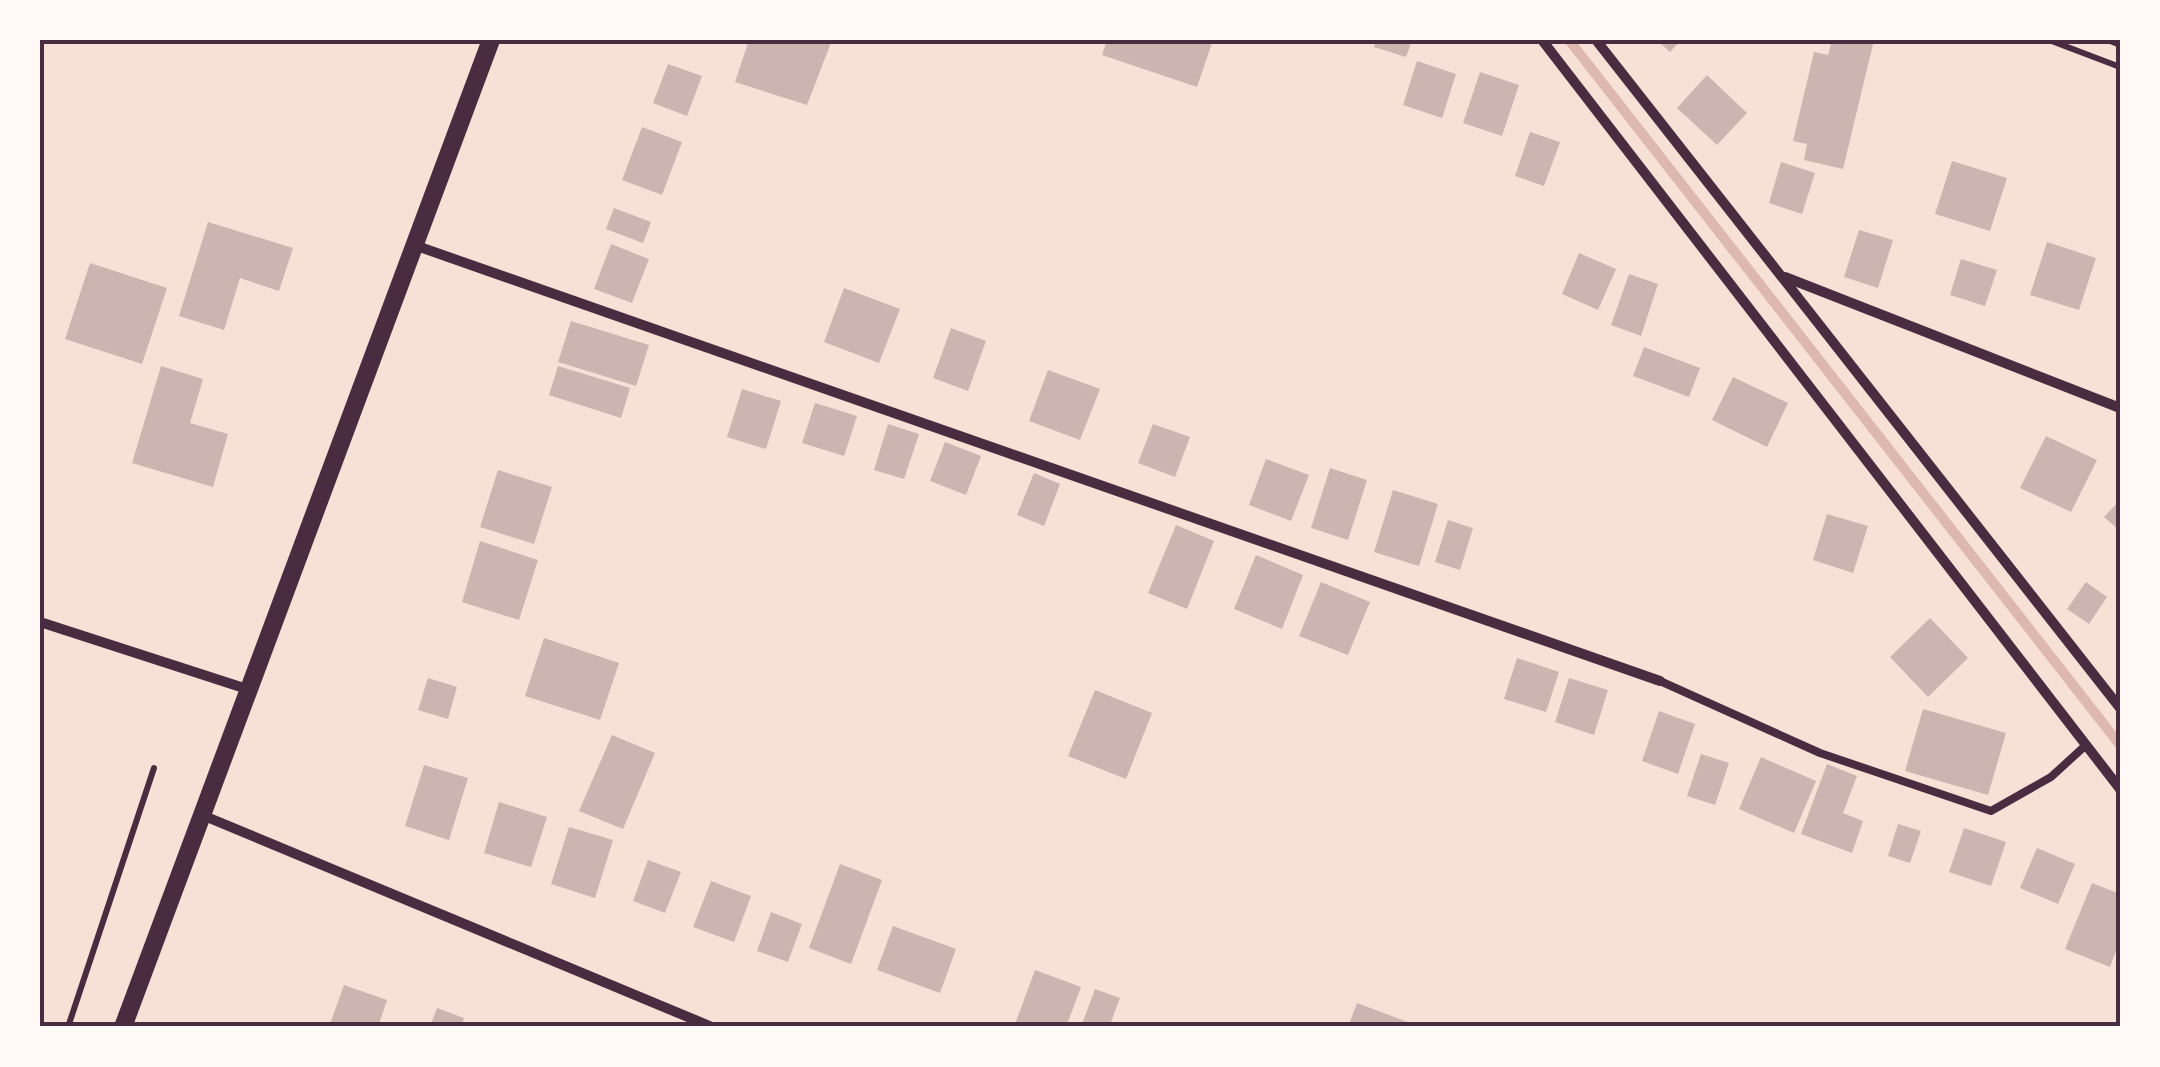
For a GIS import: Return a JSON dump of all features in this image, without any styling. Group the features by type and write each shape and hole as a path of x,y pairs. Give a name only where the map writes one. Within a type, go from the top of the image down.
{"street":[{"path":"123,1027 491,40"},
{"path":"1542,40 2120,789"},
{"path":"1596,40 2120,708"},
{"path":"414,245 1660,681"},
{"path":"1784,277 2120,408"},
{"path":"40,622 247,689"},
{"path":"202,814 712,1027"}],"lane":[{"path":"1660,681 1820,752 1991,811 2051,777 2086,745"}],"path":[{"path":"2048,40 2120,67"},
{"path":"2108,40 2120,44"},
{"path":"68,1027 154,768"}],"building":[{"path":"749,40 832,40 807,105 735,82"},
{"path":"1107,40 1213,40 1197,87 1102,55"},
{"path":"1376,40 1412,40 1406,57 1374,47"},
{"path":"1657,40 1681,40 1670,52"},
{"path":"1832,40 1874,40 1843,169 1804,160 1807,144 1793,141 1814,52 1828,55"},
{"path":"1417,61 1456,74 1442,118 1403,105"},
{"path":"668,64 702,76 687,116 653,103"},
{"path":"1480,72 1519,85 1502,136 1463,123"},
{"path":"1707,75 1747,113 1717,145 1677,108"},
{"path":"642,127 682,142 662,195 622,180"},
{"path":"1530,132 1560,142 1544,186 1515,176"},
{"path":"1952,161 2007,178 1990,231 1935,214"},
{"path":"1781,162 1815,173 1802,214 1769,203"},
{"path":"614,208 651,222 643,243 606,229"},
{"path":"208,222 293,248 279,291 240,278 224,330 179,316"},
{"path":"1859,230 1893,240 1878,288 1844,277"},
{"path":"2047,242 2096,258 2079,310 2030,295"},
{"path":"611,244 649,259 632,303 594,289"},
{"path":"1579,253 1616,269 1598,310 1562,294"},
{"path":"1961,259 1997,270 1985,306 1950,295"},
{"path":"90,263 167,288 142,364 65,339"},
{"path":"1629,274 1658,284 1641,336 1611,325"},
{"path":"844,288 900,309 879,363 824,342"},
{"path":"571,321 649,345 636,386 558,362"},
{"path":"951,328 986,341 968,391 933,378"},
{"path":"1644,347 1700,368 1689,397 1633,376"},
{"path":"161,366 203,379 190,423 228,434 213,487 132,463"},
{"path":"558,366 630,388 621,418 549,395"},
{"path":"1048,370 1100,389 1080,440 1029,421"},
{"path":"1733,377 1788,403 1767,447 1712,420"},
{"path":"742,389 781,401 766,449 727,437"},
{"path":"815,403 857,416 844,456 802,443"},
{"path":"888,424 919,434 904,479 874,470"},
{"path":"1153,424 1190,437 1175,477 1138,463"},
{"path":"2046,436 2097,460 2071,512 2020,488"},
{"path":"945,442 981,456 966,495 930,481"},
{"path":"1266,459 1309,475 1291,521 1249,505"},
{"path":"1330,468 1367,480 1348,540 1311,528"},
{"path":"498,470 552,487 534,544 480,527"},
{"path":"1034,473 1060,484 1044,526 1017,515"},
{"path":"1393,490 1438,504 1419,566 1374,552"},
{"path":"2120,500 2120,531 2104,517"},
{"path":"1827,514 1868,526 1853,573 1813,560"},
{"path":"1448,520 1473,528 1460,570 1435,562"},
{"path":"1176,525 1214,541 1187,609 1148,593"},
{"path":"480,541 538,560 519,620 462,602"},
{"path":"1256,555 1303,575 1282,629 1234,609"},
{"path":"1321,582 1370,602 1348,655 1299,636"},
{"path":"2086,582 2107,597 2089,624 2067,609"},
{"path":"1930,618 1968,658 1928,697 1890,657"},
{"path":"544,638 619,663 600,720 525,696"},
{"path":"1517,658 1559,672 1546,712 1504,699"},
{"path":"428,678 457,687 448,719 418,710"},
{"path":"1569,678 1608,690 1594,735 1555,722"},
{"path":"1095,690 1152,713 1126,779 1068,756"},
{"path":"1923,709 2006,733 1988,795 1905,771"},
{"path":"1659,711 1695,724 1678,774 1642,761"},
{"path":"612,735 655,753 623,829 579,811"},
{"path":"1701,754 1729,763 1715,805 1687,796"},
{"path":"1761,757 1816,781 1794,833 1739,809"},
{"path":"1827,764 1857,776 1843,813 1863,821 1852,853 1801,834"},
{"path":"424,765 468,778 449,840 405,826"},
{"path":"499,802 547,817 531,867 484,853"},
{"path":"1898,824 1921,831 1910,863 1888,856"},
{"path":"569,827 613,840 595,898 551,884"},
{"path":"1964,828 2006,842 1991,886 1949,872"},
{"path":"2037,848 2075,864 2058,904 2020,888"},
{"path":"648,860 681,872 665,913 633,901"},
{"path":"840,864 882,880 851,964 809,948"},
{"path":"711,881 751,896 734,942 693,927"},
{"path":"2092,883 2120,894 2120,940 2110,967 2065,949"},
{"path":"771,912 802,924 788,962 757,951"},
{"path":"893,926 956,949 940,993 877,970"},
{"path":"1035,970 1081,987 1066,1027 1014,1027"},
{"path":"344,985 387,1000 378,1027 330,1024"},
{"path":"1095,989 1120,998 1109,1027 1081,1027"},
{"path":"1357,1003 1421,1027 1348,1027"},
{"path":"437,1008 464,1018 461,1027 430,1027"}],"waterway":[{"path":"1569,40 2120,745"}]}
